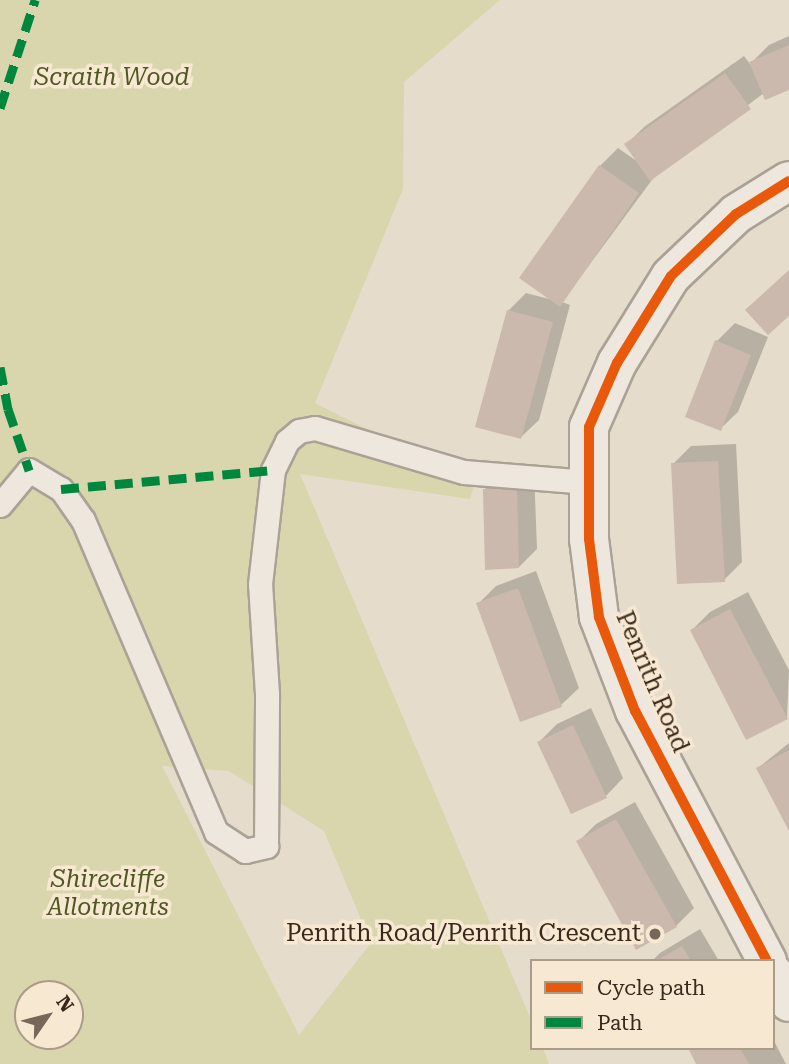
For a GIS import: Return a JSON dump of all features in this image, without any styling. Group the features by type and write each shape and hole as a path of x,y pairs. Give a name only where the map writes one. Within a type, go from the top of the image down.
{"street":[{"name":"Penrith Road","path":"766,959 635,710 599,617 589,540 589,428 617,363 671,276 736,214 789,181"},
{"path":"775,977 789,1003"}],"lane":[{"path":"0,505 29,470 61,489 83,520 216,832 245,851 266,846 267,694 260,584 272,470 287,441 299,431 315,428 464,472 588,482"}],"green space":[{"path":"0,0 500,0 404,82 403,189 315,403 475,483 470,499 300,474 530,1017 530,1050 544,1050 549,1064 0,1064","holes":["162,766 229,771 324,831 371,943 299,1035"]}],"building":[{"path":"789,45 789,90 765,100 749,62"},
{"path":"725,73 751,109 650,181 624,144"},
{"path":"599,165 639,193 560,307 519,278"},
{"path":"789,270 789,316 768,335 745,310"},
{"path":"507,310 553,322 521,439 475,427"},
{"path":"715,340 751,355 721,431 685,417"},
{"path":"718,461 725,582 677,584 671,463"},
{"path":"517,488 519,568 485,570 483,489"},
{"path":"518,588 562,707 520,722 476,603"},
{"path":"730,609 788,719 746,740 690,630"},
{"path":"573,725 607,798 571,814 537,742"},
{"path":"789,750 789,831 756,768"},
{"path":"616,819 677,927 636,950 576,841"},
{"path":"682,946 690,959 659,959"},
{"path":"689,1050 741,1050 749,1064 696,1064"}],"marked path":[{"path":"0,108 35,0"},
{"path":"0,367 8,409 29,470"},
{"path":"61,489 273,470"}],"cycle path":[{"path":"766,959 635,711 599,617 589,539 589,427 617,363 671,276 736,214 789,181"}],"place":[{"name":"Penrith Road/Penrith Crescent","path":"655,934"}],"park label":[{"name":"Scraith Wood","path":"112,78"},
{"name":"Shirecliffe Allotments","path":"108,894"}]}
